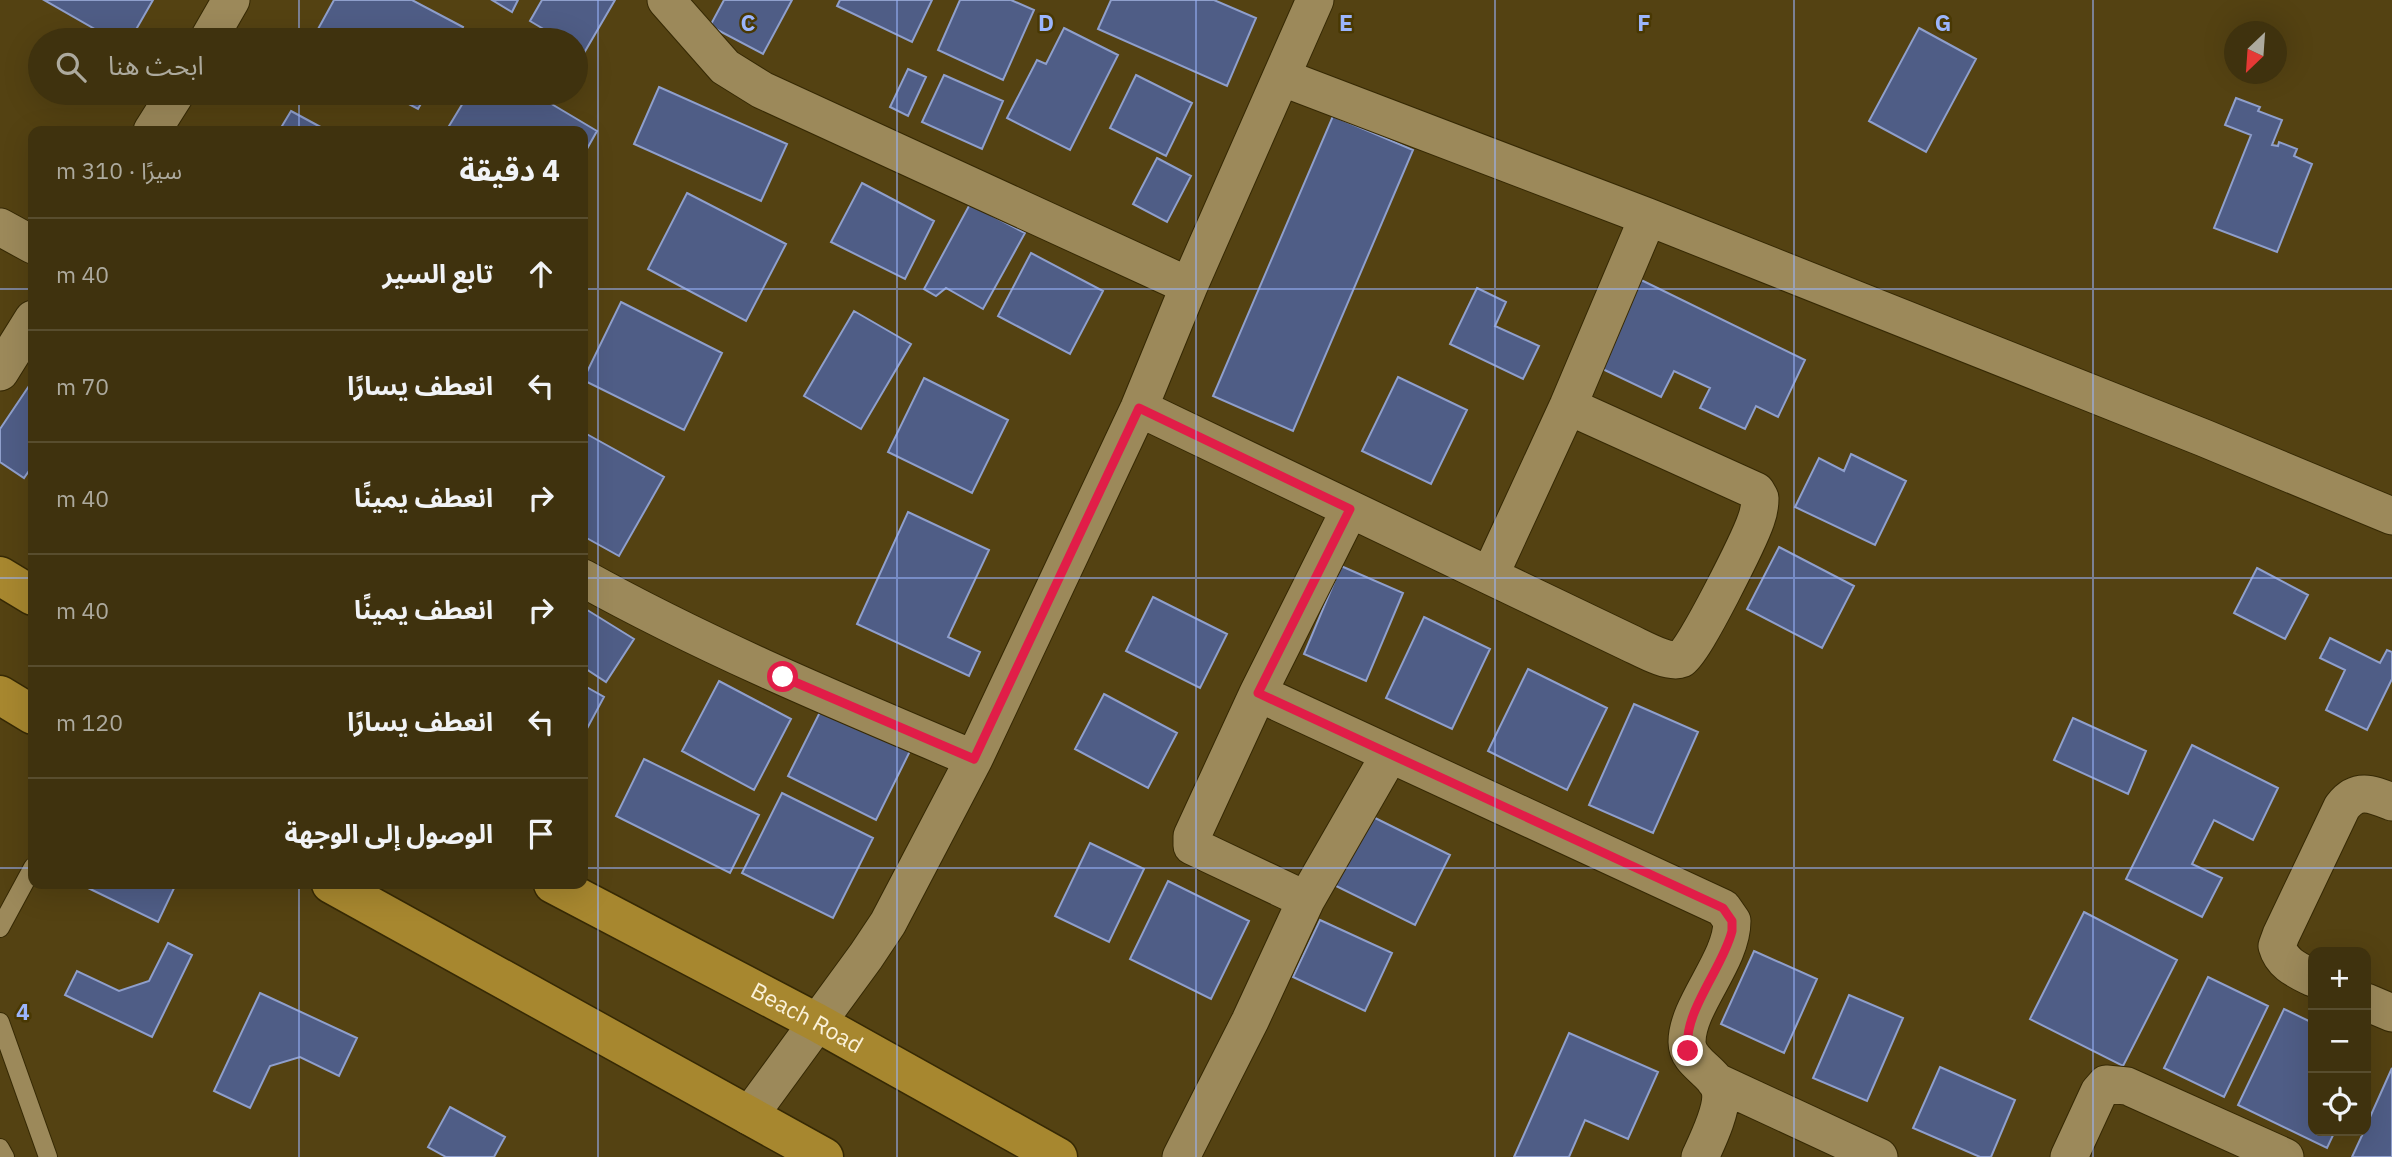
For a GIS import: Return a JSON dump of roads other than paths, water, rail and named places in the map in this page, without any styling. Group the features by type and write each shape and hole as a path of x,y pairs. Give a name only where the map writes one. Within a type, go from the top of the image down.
{"highway":[{"path":"0,576 28,593"},
{"path":"0,695 28,712"},
{"path":"340,889 824,1157"},
{"name":"Beach Road","path":"563,889 816,1022 1058,1157"}],"street":[{"path":"215,28 231,0"},
{"path":"666,0 725,67 762,90 1189,286"},
{"path":"749,1116 888,923 974,759 1139,408 1189,286 1315,0"},
{"path":"1281,76 1648,217 2392,516"},
{"path":"155,126 168,105"},
{"path":"1490,575 1568,406 1648,217"},
{"path":"0,227 28,242"},
{"path":"0,372 28,327"},
{"path":"1139,408 1655,654 1672,660 1681,659 1712,610 1756,521 1760,498 1756,491 1568,406"},
{"path":"1306,900 1192,846 1192,836 1258,693 1350,509"},
{"path":"588,581 652,617 771,672 974,759"},
{"path":"1258,693 1723,908 1732,921 1730,939 1693,1019 1687,1041 1688,1051 1720,1088 1717,1113 1700,1157"},
{"path":"1181,1157 1250,1021 1306,900 1390,754"},
{"path":"2308,976 2285,961 2277,946 2342,807 2348,799 2365,792 2392,802"},
{"path":"2371,1004 2392,1013"},
{"path":"1715,1081 1879,1157"},
{"path":"2070,1157 2099,1091 2106,1084 2116,1084 2127,1086 2285,1157"}],"lane":[{"path":"0,928 28,876"},
{"path":"0,1022 48,1157"},
{"path":"0,1148 5,1157"}]}
